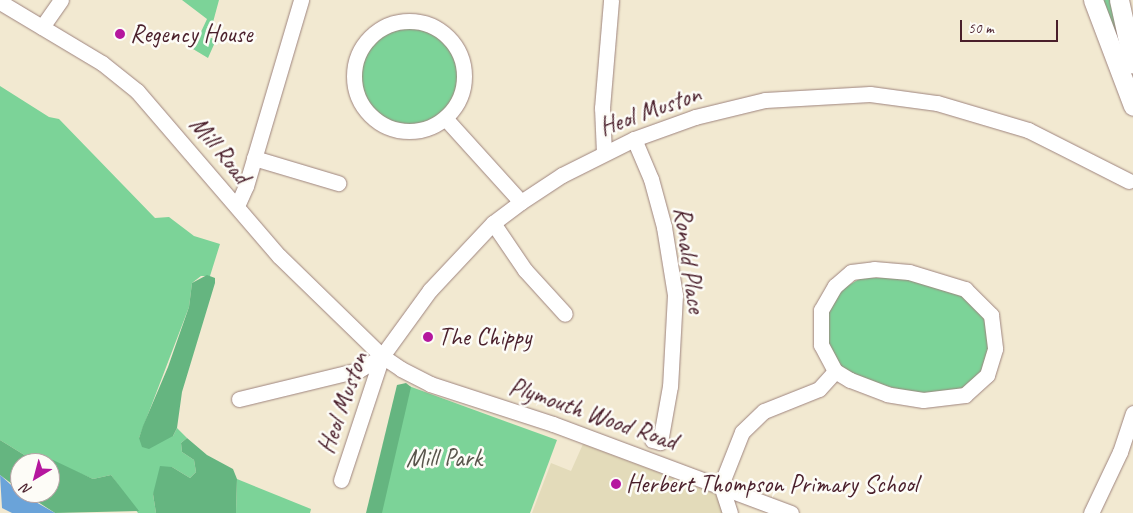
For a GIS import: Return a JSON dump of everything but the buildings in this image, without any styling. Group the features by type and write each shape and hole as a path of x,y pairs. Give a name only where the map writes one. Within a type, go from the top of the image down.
{"street":[{"path":"42,27 61,0"},
{"path":"237,206 254,158 301,0"},
{"path":"604,153 602,108 611,0"},
{"path":"1093,0 1133,106"},
{"path":"1119,0 1133,63"},
{"name":"Mill Road","path":"0,2 102,63 137,92 237,206 278,256 382,356"},
{"path":"410,21 424,23 449,38 458,50 464,79 462,93 445,118 431,127 414,131 396,130 380,123 367,112 358,97 354,80 355,62 370,37 388,25 410,21"},
{"name":"Heol Muston","path":"341,480 382,356 430,290 493,223 521,202 562,175 634,139 695,117 765,100 870,94 937,103 1019,127 1077,152 1129,181"},
{"path":"445,118 521,202"},
{"name":"Ronald Place","path":"634,139 651,179 664,227 675,295 670,386 660,442 652,440"},
{"path":"254,158 338,183"},
{"path":"493,223 525,270 565,314"},
{"path":"874,269 936,278 965,289 991,315 995,349 987,375 965,395 944,400 915,399 888,394 835,371 821,345 821,310 835,286 851,272 874,269"},
{"path":"239,399 359,370 382,356"},
{"name":"Plymouth Wood Road","path":"382,356 430,384 721,485 791,513"},
{"path":"730,513 721,485 742,432 751,421 764,411 819,389 835,371"},
{"path":"1095,511 1120,452 1133,413"}],"shaded area":[{"name":"Herbert Thompson Primary School","path":"583,444 721,496 726,513 532,513 551,463 571,471"}],"green space":[{"path":"182,0 219,0 209,37 216,40 208,58 193,49 207,19"},
{"path":"1099,0 1114,0 1133,85"},
{"path":"410,27 429,31 444,42 455,57 459,76 455,95 444,110 429,121 410,125 391,121 376,110 365,95 361,76 365,57 376,42 391,31"},
{"path":"0,86 49,117 59,119 155,218 169,217 194,236 220,244 210,276 201,276 192,283 189,307 139,438 173,436 177,428 187,438 181,443 182,452 194,460 196,472 190,478 172,467 153,494 156,513 138,513 111,475 93,479 60,465 60,453 21,453 0,440"},
{"path":"207,275 215,278 215,283 182,392 177,428 173,436 149,449 142,447 139,438 168,367 189,307 192,283"},
{"path":"900,277 943,287 971,300 981,312 990,335 988,360 978,378 955,393 926,397 854,377 837,364 826,343 827,316 837,292 861,278"},
{"path":"406,383 411,387 382,513 366,513 397,385"},
{"name":"Mill Park","path":"406,385 557,440 530,513 376,513"},
{"path":"187,438 207,455 233,469 237,479 236,513 156,513 153,494 160,466 172,467 190,478 196,472 194,460 182,452 181,443"},
{"path":"0,440 21,453 10,453 10,482 0,475"},
{"path":"60,463 93,479 111,475 139,511 55,513 40,503 60,503"},
{"path":"237,479 311,509 310,513 236,513"}],"water":[{"path":"0,475 10,484 10,503 38,503 55,513 12,513 2,508"}],"place":[{"name":"Regency House","path":"120,34"},
{"name":"The Chippy","path":"428,337"},
{"name":"Herbert Thompson Primary School","path":"616,484"}]}
